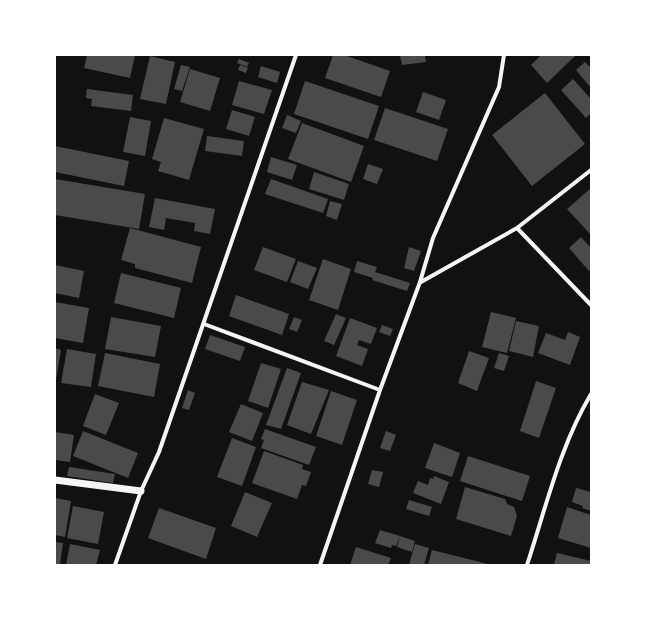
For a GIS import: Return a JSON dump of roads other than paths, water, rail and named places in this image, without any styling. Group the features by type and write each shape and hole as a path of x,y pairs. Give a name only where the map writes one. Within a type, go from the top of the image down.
{"street":[{"path":"115,565 141,491 159,452 296,55"},
{"path":"320,565 441,219 499,87 504,55"},
{"path":"420,282 517,228 591,170"},
{"path":"517,228 591,305"},
{"path":"204,324 380,390"},
{"path":"527,565 550,490 580,413 591,394"},
{"path":"55,480 141,491"}]}
